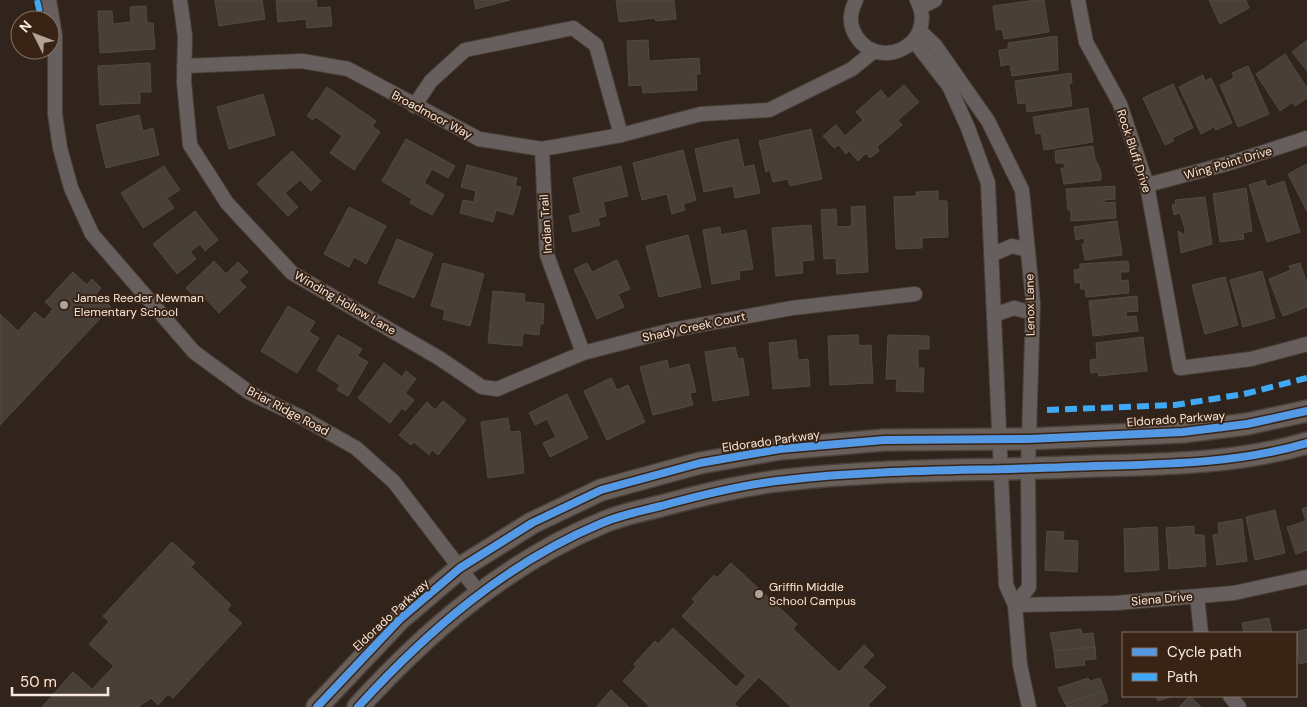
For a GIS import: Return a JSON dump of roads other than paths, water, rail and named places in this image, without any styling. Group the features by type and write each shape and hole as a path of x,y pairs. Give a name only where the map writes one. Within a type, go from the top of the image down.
{"main road":[{"name":"Eldorado Parkway","path":"323,700 400,619 460,568 532,524 601,490 700,463 780,449 884,440 1000,440 1183,432 1248,424 1307,411"},
{"path":"358,707 402,659 479,593 547,550 603,522 688,498 784,480 856,474 1185,463 1252,455 1307,443"},
{"path":"323,700 345,707"}],"street":[{"name":"Briar Ridge Road","path":"49,0 55,35 56,114 60,148 70,188 92,234 194,352 250,394 303,418 356,448 394,482 479,593"},
{"name":"Winding Hollow Lane","path":"180,0 184,36 184,66 190,146 227,203 292,273 439,358 482,387"},
{"path":"856,0 851,15 852,27 857,37 869,49 896,52 917,36 922,19 919,4 936,0"},
{"name":"Rock Bluff Drive","path":"1078,0 1086,42 1120,104 1147,185 1180,368 1250,359 1307,344"},
{"path":"414,106 431,81 465,50 573,28 596,45 621,135"},
{"path":"917,36 949,86 968,128 988,184 1006,586 1015,605 1020,665 1029,707"},
{"name":"Lenox Lane","path":"917,36 935,45 988,121 1022,190 1032,314 1028,439 1029,587 1015,605"},
{"name":"Broadmoor Way","path":"184,66 302,62 348,69 478,139 542,149 621,135 700,114 769,110 825,82 869,49"},
{"name":"Wing Point Drive","path":"1147,185 1230,163 1307,138"},
{"name":"Indian Trail","path":"542,149 547,255 582,353"},
{"path":"991,255 1012,246 1028,250"},
{"name":"Shady Creek Court","path":"482,387 497,389 582,353 672,330 774,311 915,294"},
{"path":"994,315 1014,308 1032,314"},
{"name":"Siena Drive","path":"1015,605 1116,604 1234,593 1307,578"},
{"path":"1197,596 1201,632"},
{"path":"1231,697 1239,707"}],"place":[{"name":"James Reeder Newman Elementary School","path":"64,305"},
{"name":"Griffin Middle School Campus","path":"759,594"}]}
